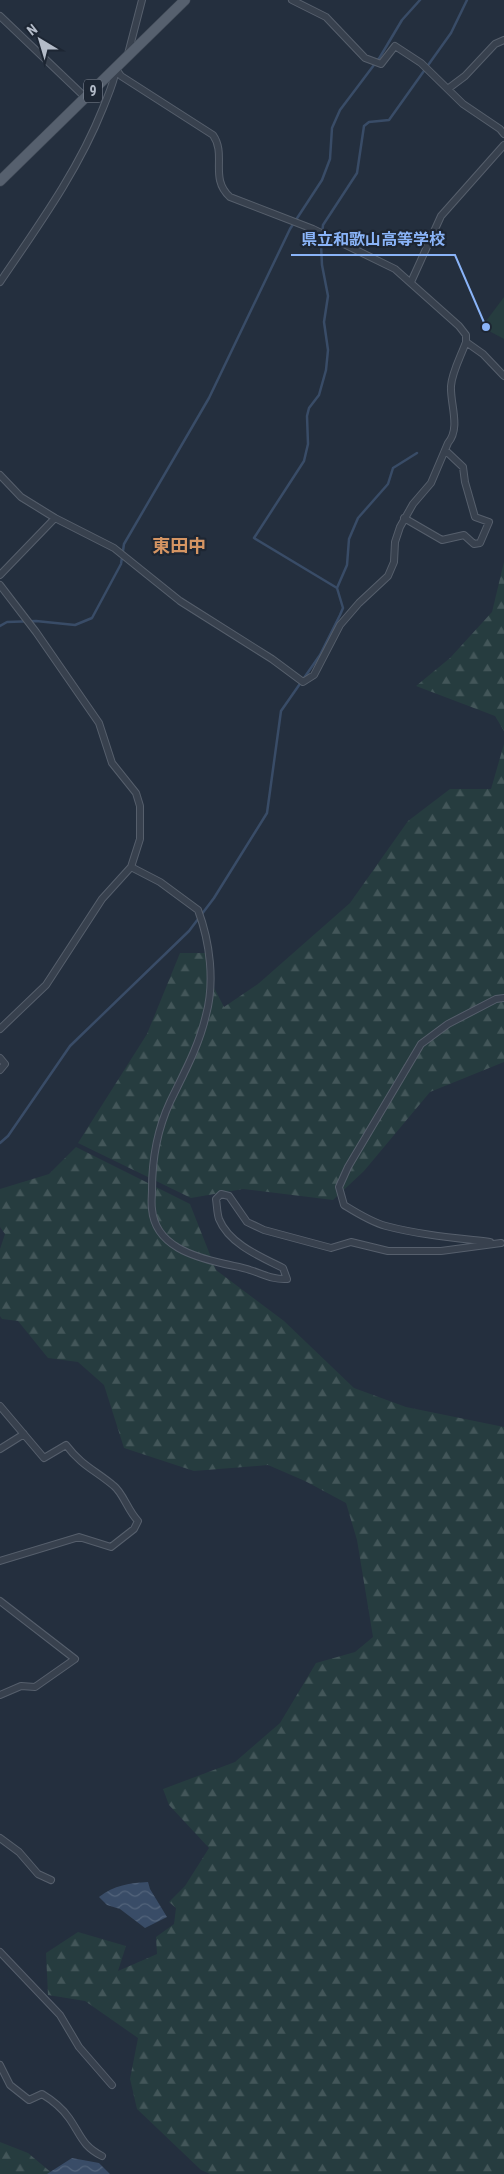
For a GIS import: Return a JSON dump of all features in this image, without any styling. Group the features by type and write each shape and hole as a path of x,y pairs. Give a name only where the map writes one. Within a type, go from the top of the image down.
{"main road":[{"name":"9","path":"0,181 186,0"}],"street":[{"path":"126,59 142,0"},
{"path":"292,0 326,18 364,58 381,64 395,46 421,63 449,88 462,104 503,130"},
{"path":"0,16 86,98"},
{"path":"449,88 466,76 495,44 504,40"},
{"path":"0,282 39,224 94,132 114,80 116,69"},
{"path":"0,475 21,497 55,518 114,548 180,601 293,673 303,682 314,675 340,625 359,603 388,576 394,562 395,542 404,518 412,504 431,482 452,439 454,428 451,386 466,342 466,335 458,326 396,269 313,229 230,197 223,191 218,178 218,142 213,135 121,76 116,69"},
{"path":"411,282 441,216 504,145"},
{"path":"466,342 483,354 504,376"},
{"path":"404,518 442,540 464,535 474,544 480,543 489,522 475,517 465,482 463,467 445,450"},
{"path":"0,575 55,518"},
{"path":"0,585 36,632 99,723 112,762 136,793 140,806 140,839 131,867 102,899 46,985 0,1029"},
{"path":"131,867 160,882 198,910 209,962 210,990 207,1013 190,1063 169,1103 152,1161 152,1210 162,1235 175,1247 194,1257 250,1270 277,1280 286,1279 283,1268 252,1252 232,1237 219,1219 216,1199 221,1194 229,1196 247,1222 264,1230 331,1248 351,1242 388,1251 441,1252 502,1244"},
{"path":"502,1244 420,1233 385,1226 344,1205 339,1187 348,1167 421,1044 448,1024 496,1000 504,998"},
{"path":"0,1058 5,1064 0,1070"},
{"path":"0,1406 44,1458 66,1445 77,1460 116,1487 130,1513 138,1521 134,1529 111,1547 79,1537 1,1558"},
{"path":"0,1449 24,1434"},
{"path":"0,1601 74,1659 34,1687 21,1686 0,1695"},
{"path":"0,1838 19,1852 38,1874 51,1880"},
{"path":"0,1952 60,2015 79,2047 112,2085"},
{"path":"0,2065 10,2085 29,2100 42,2094 51,2100 68,2117 89,2150 102,2156"}],"green space":[{"path":"504,297 504,339 489,331 486,321"},
{"path":"504,562 504,731 495,716 416,686 450,658 492,612"},
{"path":"504,744 504,1062 430,1092 364,1171 333,1200 243,1189 191,1198 78,1143 147,1034 180,953 208,953 208,976 224,1007 258,984 350,903 408,821 450,789 491,789"},
{"path":"76,1147 190,1204 216,1270 284,1321 354,1388 406,1407 504,1427 504,2174 210,2174 201,2170 137,2109 130,2079 138,2038 85,2001 48,1995 46,1953 78,1932 126,1946 118,1971 157,1954 156,1937 174,1924 176,1908 169,1902 185,1886 209,1848 169,1805 163,1789 235,1762 280,1723 316,1663 355,1652 373,1637 357,1540 346,1503 305,1481 268,1465 194,1471 124,1448 104,1385 78,1362 48,1358 18,1321 2,1319 0,1316 0,1249 5,1234 0,1227 0,1189 49,1174"},
{"path":"0,2142 28,2153 53,2174 0,2174"}],"water":[{"path":"148,1882 150,1889 167,1917 145,1928 120,1909 107,1905 99,1897 122,1885"},
{"path":"72,2158 99,2163 110,2174 47,2174"}],"waterway":[{"path":"0,626 7,622 36,621 75,625 92,618 121,564 124,544 209,398 290,229 322,180 330,159 332,128 340,110 380,57 402,20 420,0"},
{"path":"337,588 254,538 304,461 308,444 307,416 309,408 319,395 326,370 328,350 324,322 328,296 322,265 321,244 323,225 357,173 364,126 369,122 389,120 451,33 467,0"},
{"path":"0,1143 8,1136 70,1046 189,931 214,898 267,813 281,711 320,655 343,608 337,588 347,565 349,539 358,518 388,484 393,468 417,453"}],"place":[{"name":"県立和歌山高等学校","path":"486,327"}],"district":[{"name":"東田中","path":"179,546"}]}
